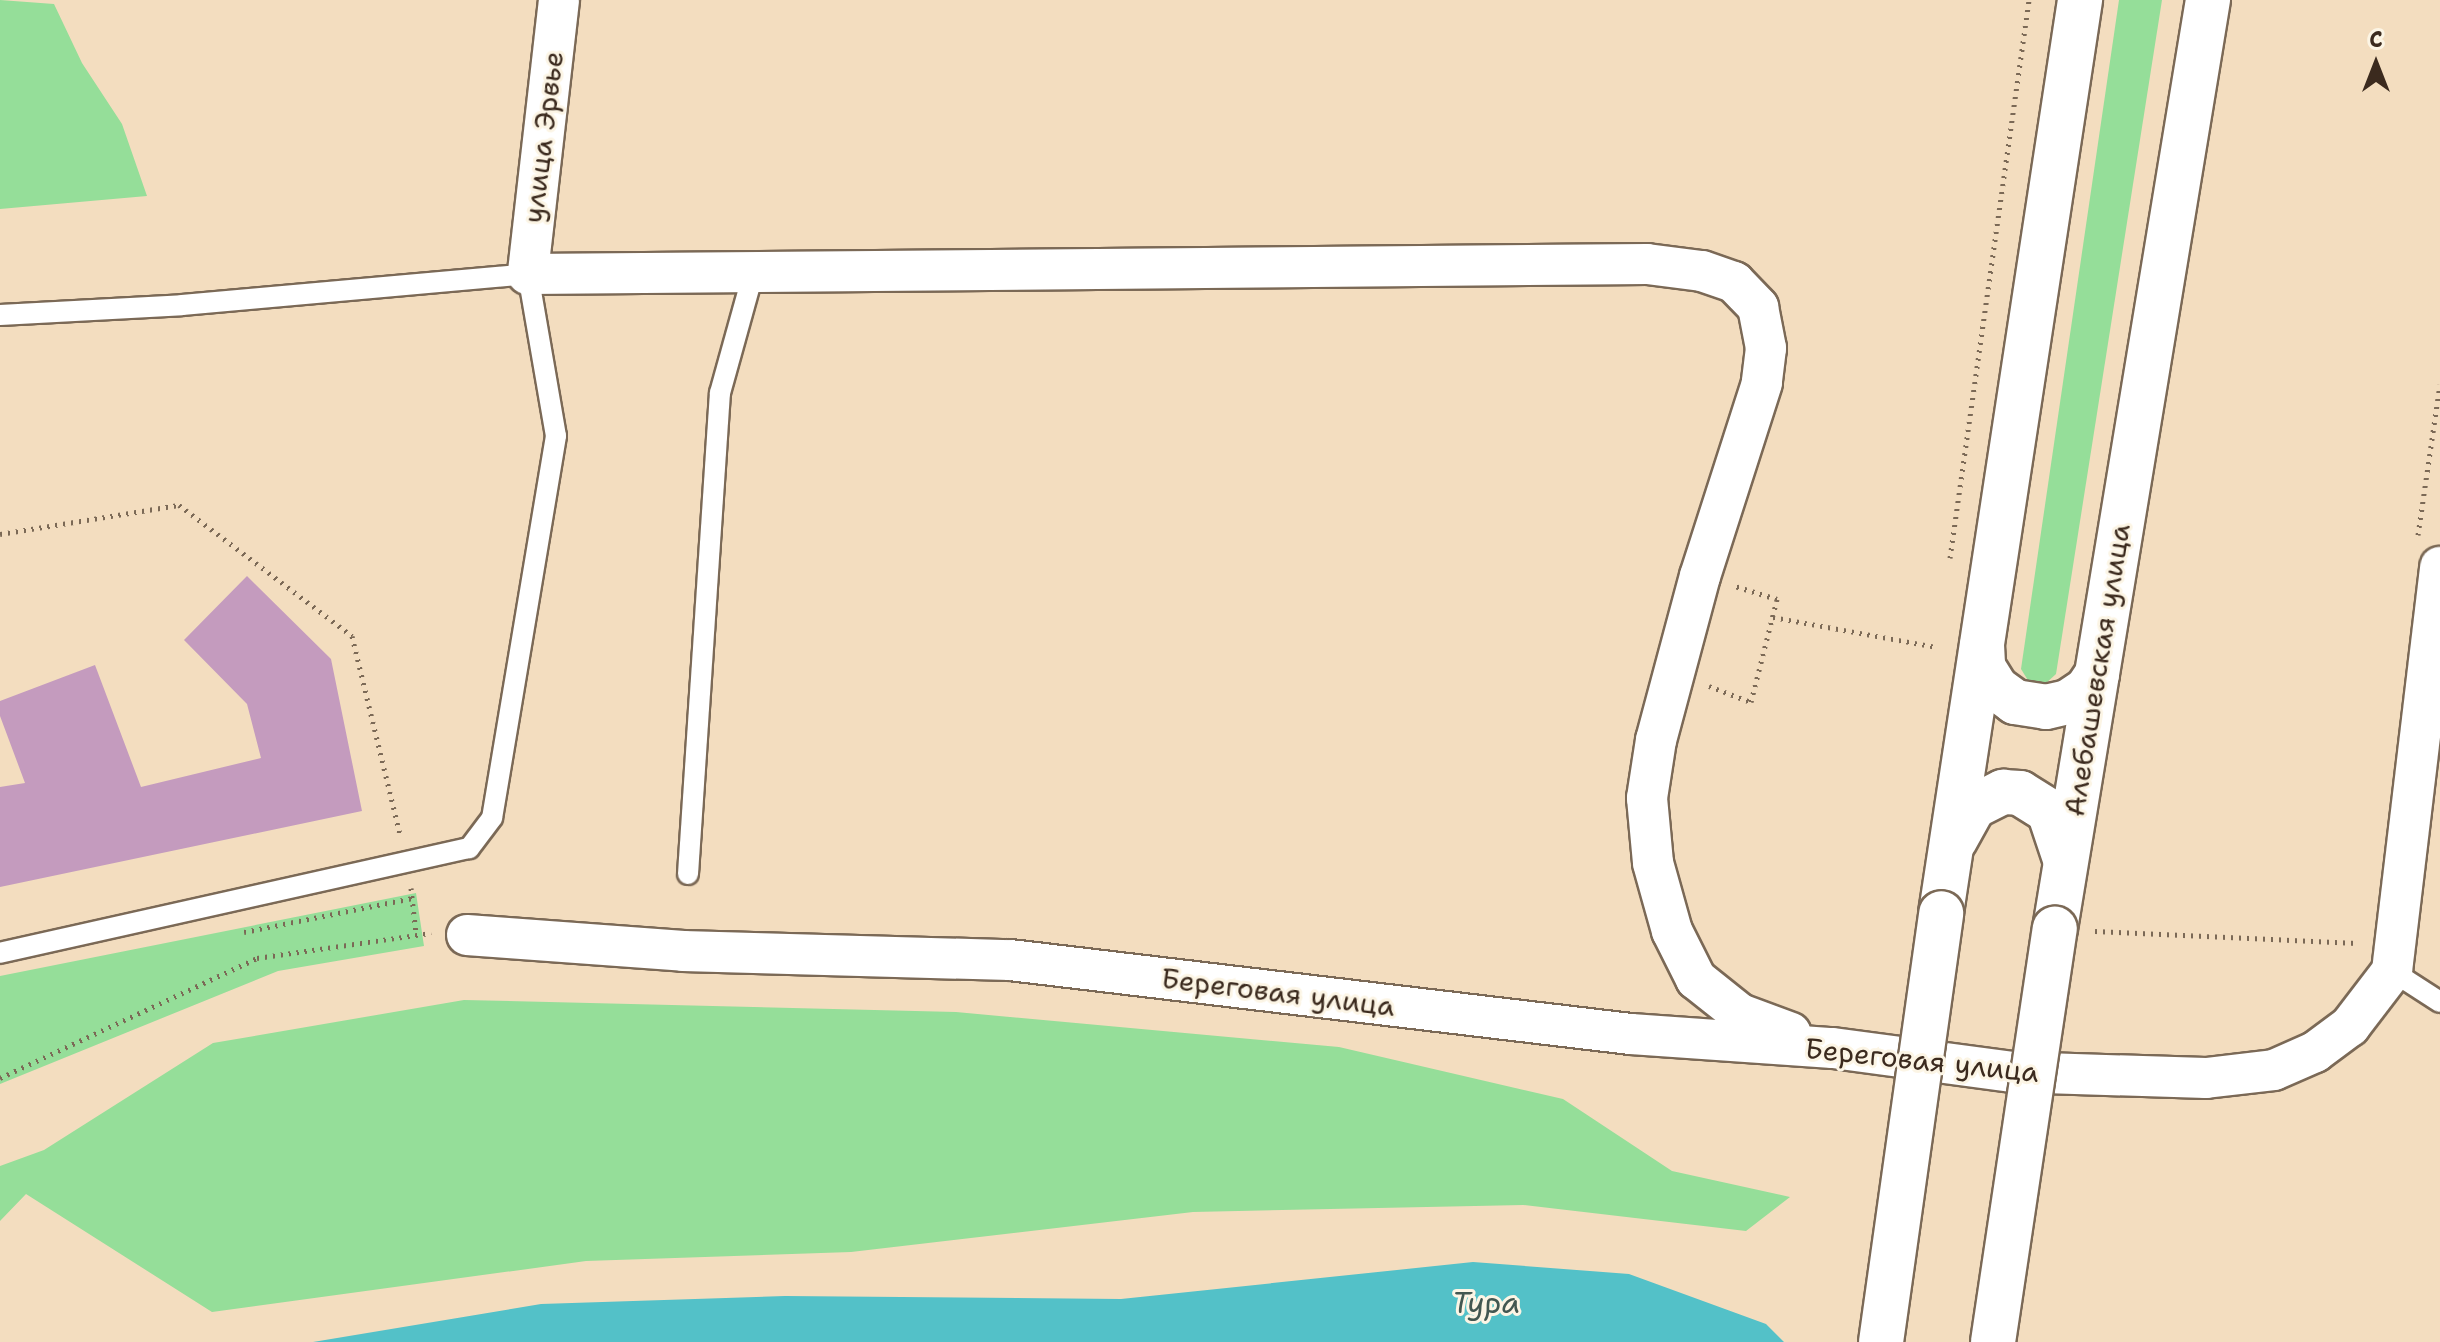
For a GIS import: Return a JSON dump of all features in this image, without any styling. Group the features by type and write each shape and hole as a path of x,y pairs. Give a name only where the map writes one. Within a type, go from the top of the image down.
{"main road":[{"path":"1881,1342 1941,913 2080,0"},
{"name":"Алебашевская улица","path":"1993,1342 2075,930 2066,862 2208,0"},
{"path":"1982,643 1989,678 2015,702 2046,707 2068,702 2087,689 2097,674"},
{"path":"1950,854 1973,807 1995,795 2020,793 2049,811 2066,862"}],"street":[{"name":"улица Эрвье","path":"528,274 559,0"},
{"path":"528,274 1647,264 1702,271 1734,282 1758,307 1766,348 1762,383 1700,576 1656,740 1647,798 1653,863 1672,931 1696,979 1740,1014 1833,1048"},
{"path":"2392,971 2440,567"},
{"name":"Береговая улица","path":"467,935 683,951 1010,960 1631,1034 1833,1048 2013,1072 2123,1078 2206,1078 2274,1070 2315,1052 2350,1026 2392,971"}],"lane":[{"path":"0,315 182,305 528,274 556,436 492,818 469,848 407,865 0,953"},
{"path":"688,874 720,393 753,274"},
{"path":"2392,971 2440,1002"}],"path":[{"path":"1948,568 2029,0"},
{"path":"0,534 179,505 352,636 407,865 416,933"},
{"path":"1751,702 1777,599"},
{"path":"1773,617 1937,647"},
{"path":"1935,662 1939,631"},
{"path":"2075,930 2359,943"},
{"path":"0,1078 257,958 416,933 467,935"}],"green space":[{"path":"0,0 54,4 82,63 122,124 147,196 0,209"},
{"path":"2119,0 2162,0 2056,674 2044,685 2029,682 2021,669"},
{"path":"416,893 424,946 278,971 0,1084 0,976"},
{"path":"464,1000 956,1012 1339,1047 1563,1099 1672,1171 1790,1197 1746,1231 1523,1205 1193,1212 851,1252 586,1261 212,1312 26,1194 0,1221 0,1166 44,1150 213,1043"}],"water":[{"name":"Тура","path":"1473,1262 1629,1274 1766,1324 1784,1342 313,1342 541,1304 785,1296 1121,1299"}],"building":[{"path":"247,576 331,659 362,811 0,887 0,787 25,783 0,716 0,701 95,665 141,787 261,758 247,704 184,640"}]}
